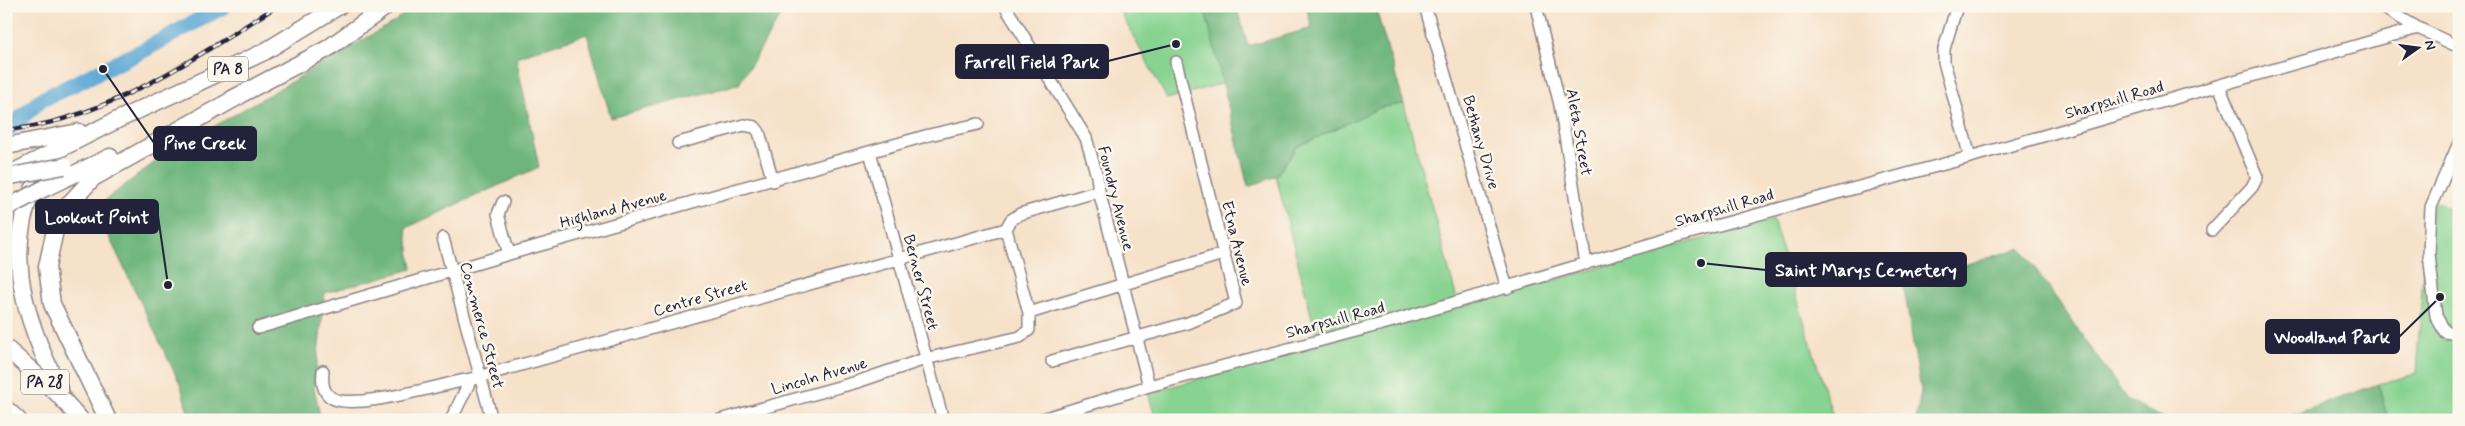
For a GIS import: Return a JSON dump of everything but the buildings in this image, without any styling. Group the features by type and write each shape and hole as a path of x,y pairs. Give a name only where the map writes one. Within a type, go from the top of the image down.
{"highway":[{"name":"PA 8","path":"7,176 113,122 256,56 339,6"},
{"name":"PA 8","path":"6,208 241,95 327,49 387,6"},
{"path":"108,420 52,304 48,267 55,230 70,203 93,178 241,95"},
{"path":"6,146 45,140 113,122"},
{"path":"74,420 20,304 13,274 12,252 18,219 31,192 60,156 85,136"},
{"path":"7,176 64,166 133,146"},
{"name":"PA 28","path":"6,348 57,393 81,420"},
{"name":"PA 28","path":"6,409 18,420"}],"street":[{"name":"Foundry Avenue","path":"1005,6 1086,138 1149,386"},
{"name":"Bethany Drive","path":"1425,6 1507,288"},
{"name":"Aleta Street","path":"1536,6 1560,105 1586,264"},
{"path":"1957,6 1944,49 1944,62 1970,157"},
{"path":"2380,6 2418,28 2459,47"},
{"name":"Sharpshill Road","path":"1039,420 1149,386 1507,288 1547,274 1792,204 1970,157 2418,28"},
{"name":"Etna Avenue","path":"1052,361 1188,323 1236,303 1176,62"},
{"path":"2212,230 2252,187 2257,177 2219,86"},
{"name":"Highland Avenue","path":"258,328 509,254 773,181 870,152 978,124"},
{"path":"678,143 744,125 754,127 759,132 773,181"},
{"path":"2459,143 2431,207 2429,254 2436,316 2445,332 2459,334"},
{"name":"Berner Street","path":"870,152 943,420"},
{"name":"Centre Street","path":"323,371 322,381 324,390 330,397 350,402 381,398 475,378 1006,228 1020,214 1098,191"},
{"path":"503,202 498,214 509,254"},
{"path":"1006,228 1029,313 1223,254"},
{"name":"Commerce Street","path":"443,238 475,378 492,420"},
{"name":"Lincoln Avenue","path":"720,420 857,382 925,359 1020,337 1029,330 1029,313"},
{"path":"451,420 475,378"}],"green space":[{"path":"413,6 787,6 739,84 611,118 587,34 516,57 539,167 406,228 412,269 325,293 314,388 321,420 190,420 181,386 95,208 163,156 394,22"},
{"path":"1117,6 1204,6 1224,83 1167,99"},
{"path":"1204,6 1236,6 1248,46 1312,28 1306,6 1375,6 1404,104 1381,107 1297,147 1276,176 1248,187"},
{"path":"1404,104 1459,307 1773,219 1834,420 1156,420 1148,393 1319,346 1276,176 1297,147 1381,107"},
{"path":"2435,202 2459,213 2459,420 2388,420 2378,384 2416,374 2427,219"},
{"path":"2021,248 2128,401 2167,420 1916,420 1921,391 1903,283"},
{"path":"2378,384 2388,420 2279,420"}],"waterway":[{"path":"6,131 41,100 144,50 224,6"}],"railway":[{"path":"6,130 42,124 78,114 113,101 182,66 277,6"}],"place":[{"name":"Farrell Field Park","path":"1176,44"},
{"name":"Pine Creek","path":"103,69"},
{"name":"Saint Marys Cemetery","path":"1701,263"},
{"name":"Lookout Point","path":"168,285"},
{"name":"Woodland Park","path":"2440,297"}]}
